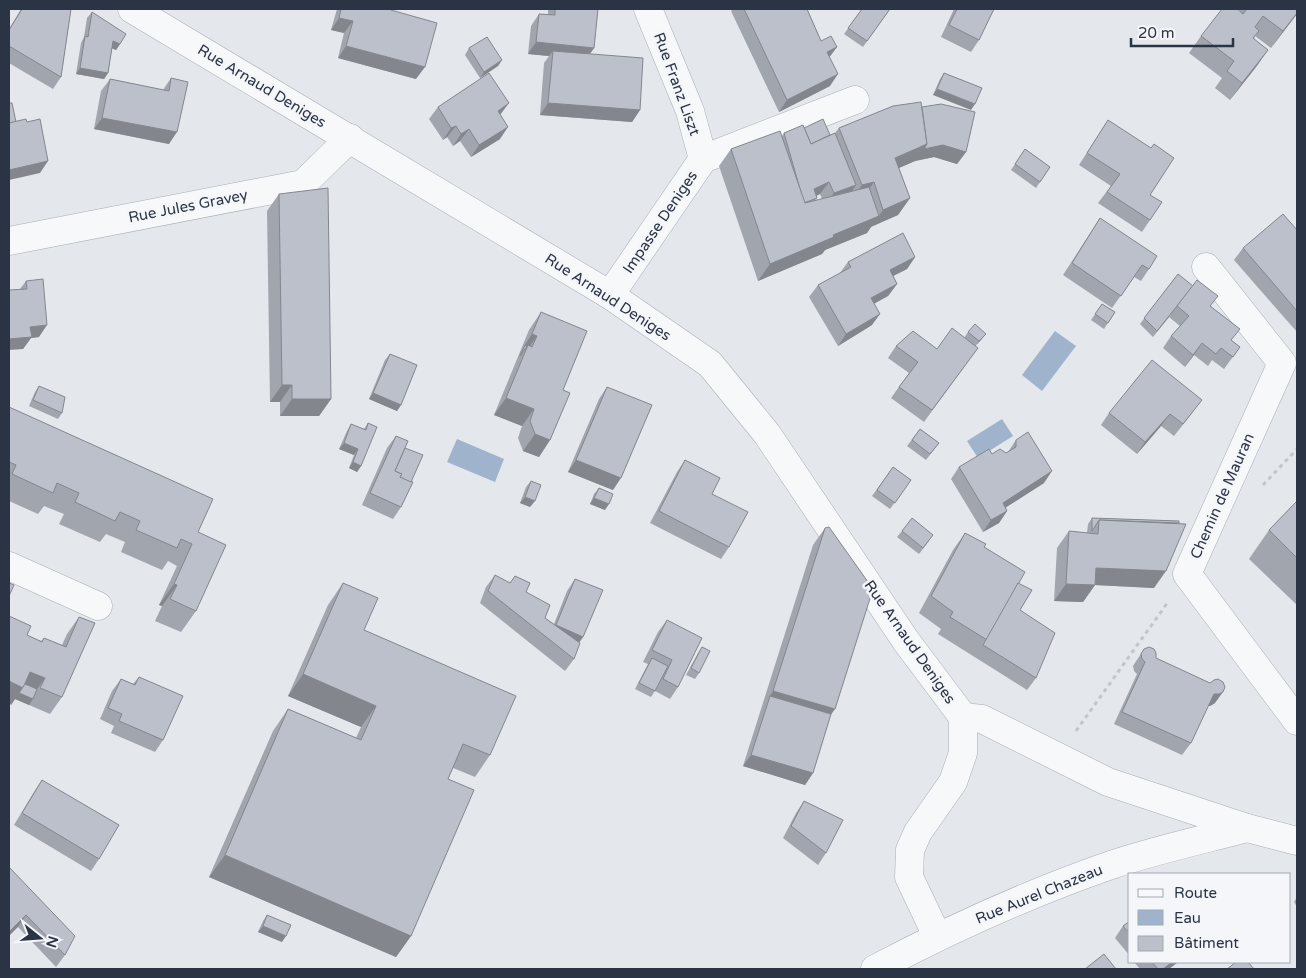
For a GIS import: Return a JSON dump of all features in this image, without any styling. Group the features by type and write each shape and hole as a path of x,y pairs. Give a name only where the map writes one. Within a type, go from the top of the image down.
{"street":[{"name":"Rue Arnaud Deniges","path":"132,9 610,295 710,364 767,434 906,641 963,717 962,753 953,782 918,832 910,850 909,877 937,936"},
{"name":"Rue Franz Liszt","path":"648,9 690,110 703,159"},
{"name":"Impasse Deniges","path":"610,295 703,159 855,100"},
{"name":"Rue Jules Gravey","path":"9,241 303,184 350,138"},
{"name":"Chemin de Mauran","path":"1206,267 1282,363 1187,574 1297,721"},
{"path":"9,566 98,606"},
{"name":"Rue Arnaud Deniges","path":"963,717 982,719 1108,782 1247,828"},
{"path":"1247,828 1297,842"},
{"name":"Rue Aurel Chazeau","path":"875,969 937,936 1040,892 1112,865 1247,828"}],"water":[{"path":"1055,331 1076,346 1042,391 1022,375"},
{"path":"1002,419 1013,436 978,458 967,441"},
{"path":"457,439 504,459 495,482 447,462"}],"building":[{"path":"22,9 71,9 61,77 9,46 9,30"},
{"path":"341,9 391,9 437,23 425,67 346,46 353,21 339,18"},
{"path":"555,9 598,9 594,48 536,42 539,14 555,15"},
{"path":"744,9 807,9 821,41 831,36 837,47 827,52 838,74 787,100"},
{"path":"862,9 890,9 867,41 848,28"},
{"path":"957,9 994,9 979,40 949,25"},
{"path":"1222,9 1237,9 1243,14 1247,9 1297,9 1297,13 1283,31 1263,16 1255,27 1259,31 1253,38 1268,50 1242,83 1227,71 1234,61 1201,36"},
{"path":"92,12 126,34 120,44 113,41 108,73 80,68 85,36 88,37"},
{"path":"487,37 502,60 484,72 469,48"},
{"path":"553,51 643,58 640,110 548,103"},
{"path":"489,73 509,103 498,111 508,127 479,145 469,129 461,134 456,126 451,128 438,107"},
{"path":"944,73 982,88 975,104 937,89"},
{"path":"171,78 188,82 177,132 102,118 110,79 169,91"},
{"path":"921,102 927,144 895,158 910,198 883,210 874,182 862,185 839,128 893,106"},
{"path":"9,103 12,103 16,122 9,123"},
{"path":"941,104 975,112 966,152 943,145 924,149 927,144 922,107"},
{"path":"26,119 27,122 40,119 48,161 9,170 9,123"},
{"path":"823,119 830,135 811,144 804,128"},
{"path":"1108,120 1151,148 1154,144 1174,158 1150,195 1162,202 1150,220 1107,192 1120,174 1087,153"},
{"path":"803,125 811,144 835,133 856,185 834,193 829,182 814,189 817,198 804,203 784,133"},
{"path":"780,131 805,203 869,187 879,216 770,264 731,149"},
{"path":"1025,149 1050,167 1040,182 1015,164"},
{"path":"328,188 331,399 292,399 292,385 282,385 279,194"},
{"path":"1283,214 1297,230 1297,311 1243,248"},
{"path":"1100,218 1157,256 1149,269 1142,265 1121,296 1072,263"},
{"path":"903,233 915,257 890,270 897,284 871,298 880,314 846,334 818,285 851,267 848,262"},
{"path":"1178,274 1193,286 1157,331 1144,318"},
{"path":"43,279 47,325 30,327 32,337 9,339 9,290 27,289 26,281"},
{"path":"1197,280 1218,296 1210,306 1240,329 1231,340 1240,347 1233,357 1221,348 1216,354 1202,343 1193,355 1171,336 1189,316 1177,306"},
{"path":"1102,304 1115,312 1108,323 1095,314"},
{"path":"541,312 587,331 563,390 570,393 550,440 535,434 530,421 534,409 506,398 528,345 532,347 537,336 532,334"},
{"path":"975,324 986,334 979,341 968,332"},
{"path":"952,328 978,348 932,410 899,387 918,362 896,346 913,331 937,349"},
{"path":"390,354 417,365 401,405 373,393"},
{"path":"1152,360 1202,400 1183,424 1170,414 1145,442 1109,413"},
{"path":"39,386 65,397 62,413 33,400"},
{"path":"607,387 652,405 621,478 576,460"},
{"path":"9,407 213,499 198,532 226,545 196,611 170,599 177,585 174,584 192,544 181,539 177,548 136,530 140,521 120,512 115,521 75,502 79,493 57,483 53,493 12,474 16,465 9,462"},
{"path":"368,423 377,427 361,466 353,462 358,449 344,443 351,424 366,430"},
{"path":"920,429 939,443 930,454 912,440"},
{"path":"1028,432 1052,471 1003,503 1007,511 991,520 959,467 989,449 992,454 1000,449 1006,453 1016,447 1016,440"},
{"path":"396,436 408,441 395,471 402,474 400,477 413,482 401,507 370,493"},
{"path":"405,448 423,455 411,482 400,477 402,474 395,471"},
{"path":"685,460 720,478 712,494 748,512 729,547 659,511"},
{"path":"893,467 911,480 895,503 877,490"},
{"path":"531,481 541,485 535,501 525,497"},
{"path":"599,488 613,494 609,504 594,498"},
{"path":"1297,501 1297,558 1269,530"},
{"path":"912,518 933,535 923,548 902,531"},
{"path":"1092,518 1179,521 1179,523 1099,520 1092,531"},
{"path":"1099,520 1186,524 1166,571 1096,568 1095,585 1066,584 1069,531 1098,534"},
{"path":"829,527 873,589 835,709 773,691 825,528"},
{"path":"965,533 986,544 984,547 1025,572 987,640 950,617 953,612 931,596"},
{"path":"495,575 510,583 515,576 530,583 526,592 550,605 545,618 580,643 574,659 488,591"},
{"path":"575,579 603,590 583,637 556,625"},
{"path":"9,583 14,585 9,596"},
{"path":"343,583 378,598 364,630 516,696 490,755 463,744 448,779 474,790 411,936 225,855 288,709 361,740 376,706 303,674"},
{"path":"1018,583 1032,590 1020,610 1055,633 1036,678 983,645"},
{"path":"9,616 31,626 27,635 42,642 44,638 66,647 79,617 95,623 62,697 40,688 45,678 30,672 23,688 9,681"},
{"path":"667,620 702,638 678,687 663,679 672,660 652,650"},
{"path":"702,647 710,651 699,673 691,668"},
{"path":"1149,647 1154,649 1156,658 1210,683 1218,679 1223,682 1225,687 1223,692 1214,694 1191,743 1122,712 1145,662 1141,654 1144,649"},
{"path":"652,658 668,666 655,691 639,683"},
{"path":"139,677 183,696 163,740 119,721 122,714 108,708 121,679 135,685"},
{"path":"25,684 37,689 33,699 19,693"},
{"path":"770,696 831,714 813,773 751,755"},
{"path":"42,780 119,825 99,859 22,813"},
{"path":"804,801 843,820 826,853 791,826"},
{"path":"9,867 75,936 65,955 26,915 9,932"},
{"path":"267,915 291,925 286,936 263,926"},
{"path":"1128,922 1128,932 1123,926"},
{"path":"1104,954 1116,969 1085,969"},
{"path":"1153,963 1171,963 1163,969 1158,969"},
{"path":"1235,963 1249,963 1254,969 1227,969"}]}
